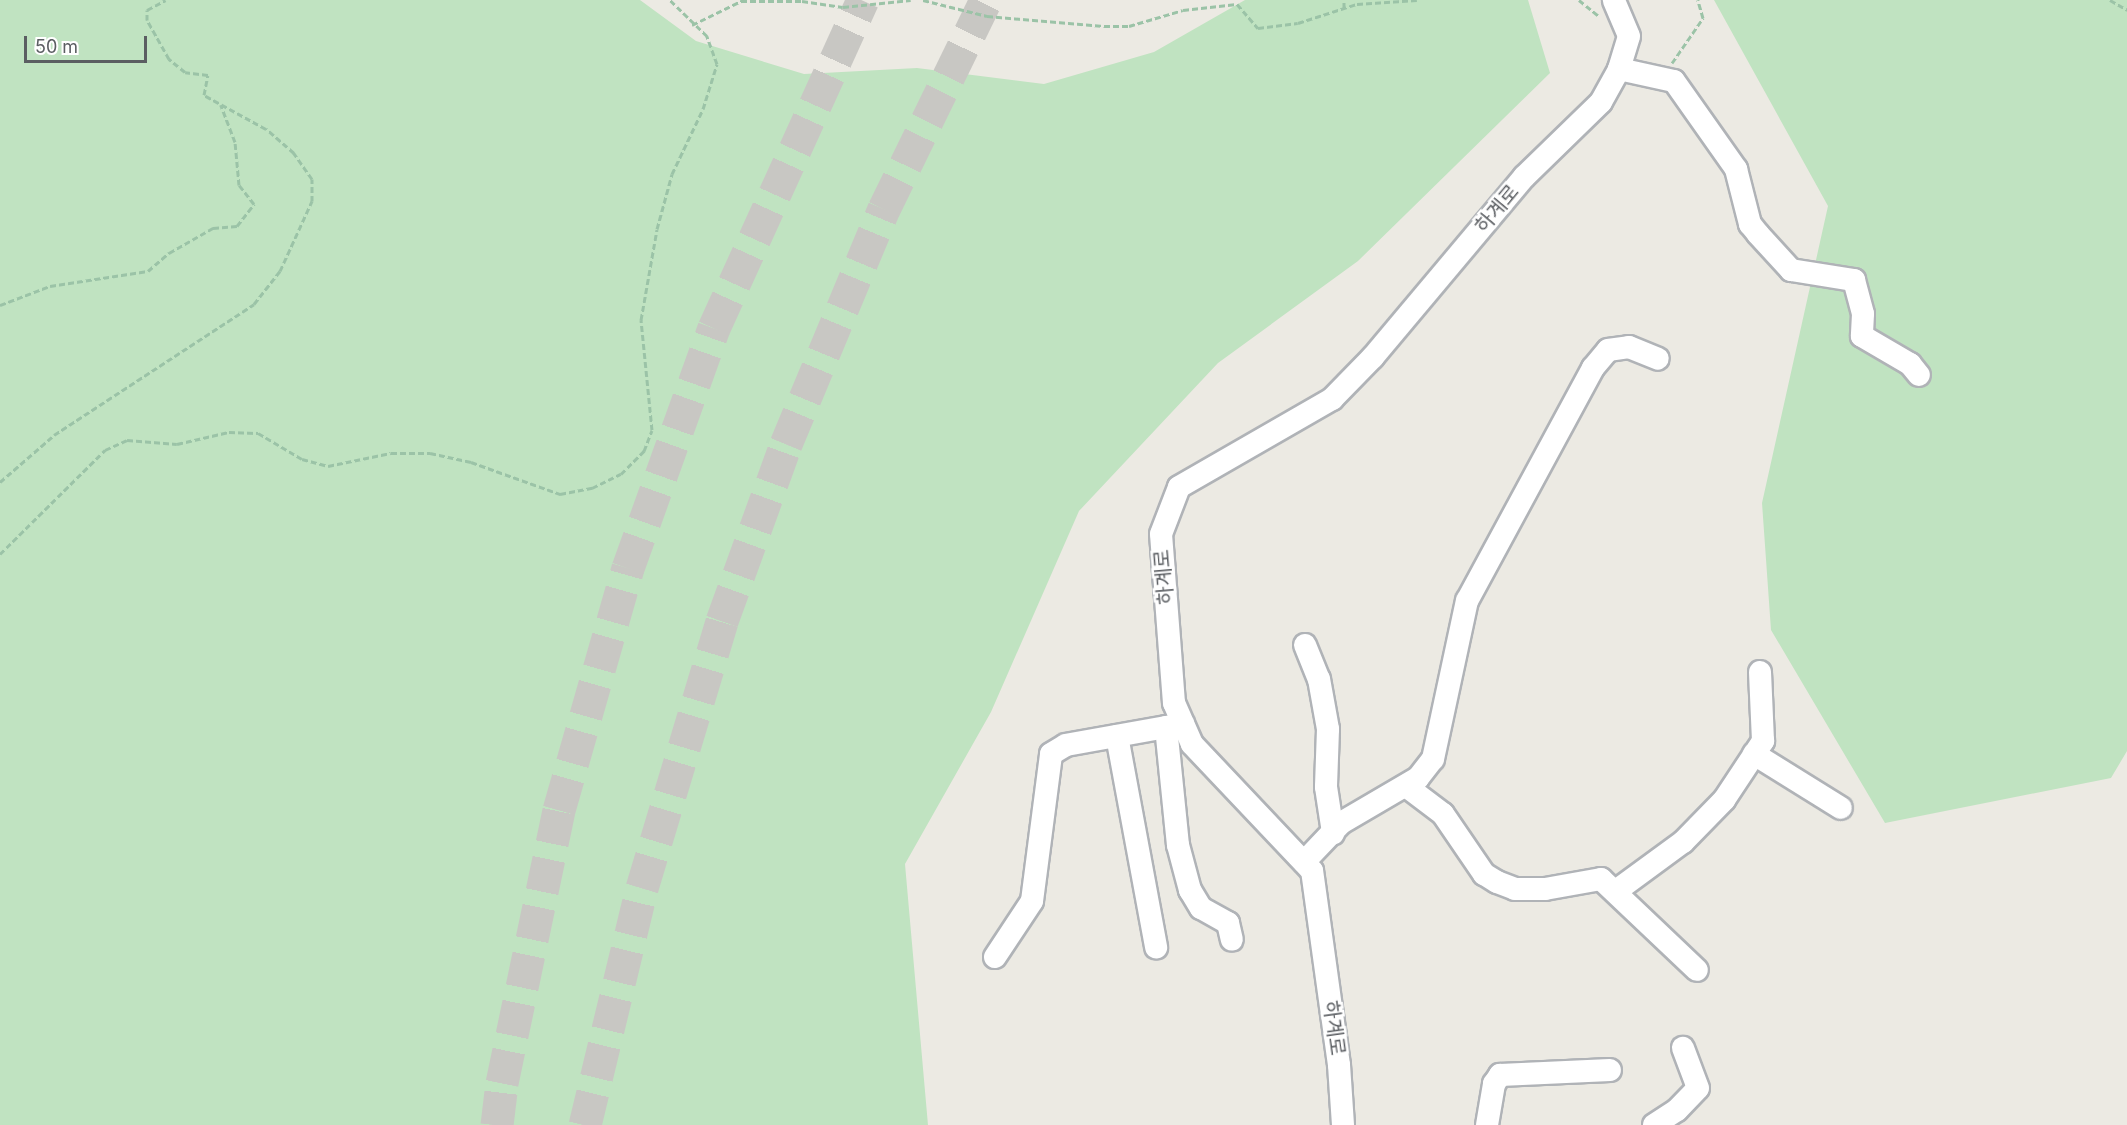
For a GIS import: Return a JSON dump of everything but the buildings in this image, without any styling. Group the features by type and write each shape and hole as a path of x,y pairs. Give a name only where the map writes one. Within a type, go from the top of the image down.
{"street":[{"name":"하계로","path":"1343,1125 1339,1065 1312,871 1175,726 1161,534 1179,487 1332,399 1372,357 1524,177 1600,102 1619,69 1629,36 1614,0"},
{"path":"1619,69 1674,81 1724,146 1736,169 1750,224 1758,234 1791,270 1854,280 1863,314 1862,336 1910,364 1919,375"},
{"path":"1304,862 1341,824 1406,786 1433,759 1467,601 1593,368 1608,350 1629,347 1658,359"},
{"path":"1305,645 1319,679 1328,729 1326,787 1333,832"},
{"path":"1616,891 1683,842 1724,800 1763,741 1764,697 1760,672"},
{"path":"995,957 1032,902 1051,754 1066,745 1175,726 1178,845 1190,890 1201,908 1228,923 1233,940"},
{"path":"1117,736 1156,947"},
{"path":"1754,754 1841,808"},
{"path":"1406,786 1443,814 1484,874 1515,889 1545,889 1601,879 1697,970"},
{"path":"1654,1125 1677,1110 1698,1088 1683,1048"},
{"path":"1487,1125 1494,1084 1500,1075 1610,1070"}],"path":[{"path":"0,483 54,435 241,314 265,292 280,271 312,201 312,179 303,163 279,139 234,108 221,105 204,95 208,75 184,72 169,59 147,20 147,10 166,0"},
{"path":"0,554 105,450 127,440 177,444 229,432 258,433 302,459 328,466 391,453 430,453 471,462 560,494 592,488 621,474 644,451 652,430 641,320 657,229 672,174 706,101 717,64 708,36 692,25 670,0"},
{"path":"692,25 741,1 802,1 843,8 911,0"},
{"path":"923,0 987,16 1104,26 1129,26 1183,10 1237,4 1258,28 1268,28 1377,1 1417,0"},
{"path":"1344,0 1344,8"},
{"path":"1580,0 1604,22"},
{"path":"1660,78 1696,33 1703,18 1698,0"},
{"path":"2110,0 2127,10"},
{"path":"0,305 50,286 148,271 169,253 213,228 237,226 254,204 239,185 235,142 221,105"}],"green space":[{"path":"0,0 640,0 696,41 804,74 917,68 1044,84 1154,52 1245,0 1528,0 1550,73 1358,261 1218,363 1079,511 991,712 905,864 928,1125 0,1125"},
{"path":"1714,0 2127,0 2127,751 2111,778 1885,823 1771,630 1762,503 1828,206"}],"tunnel":[{"path":"497,1125 502,1083 559,810 628,568 714,328 863,0"},
{"path":"585,1125 642,888 722,621 786,444 884,209 986,0"}]}
